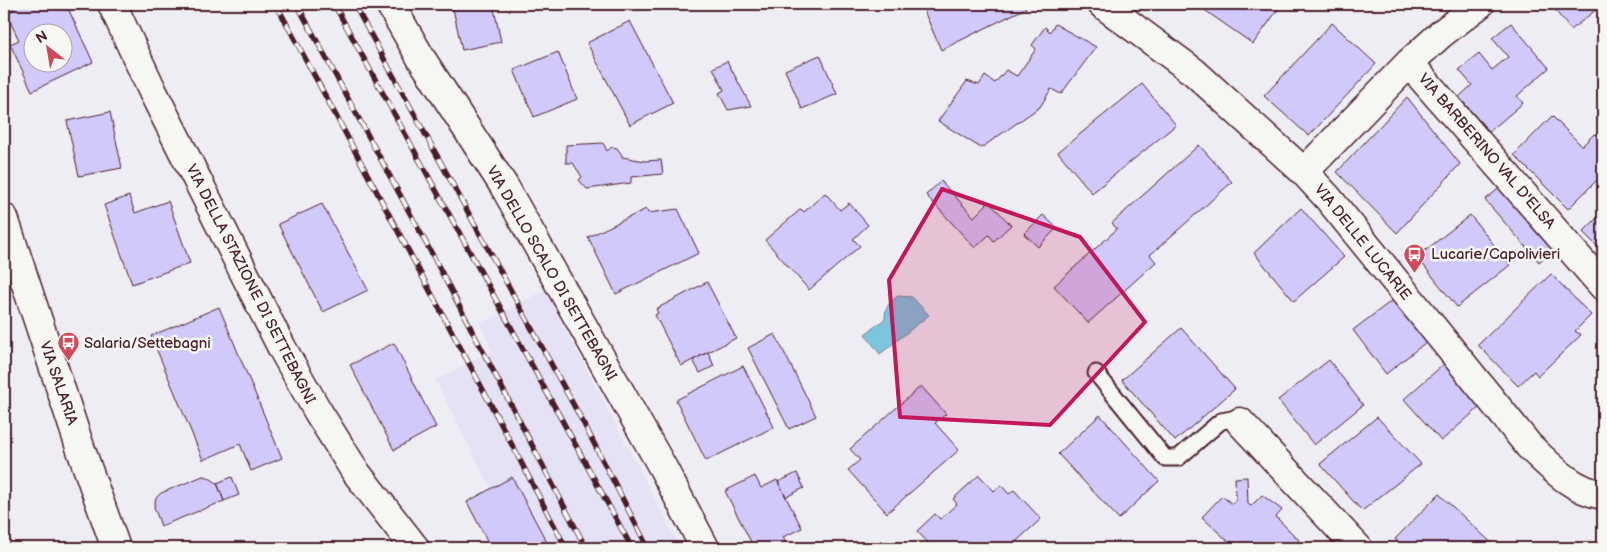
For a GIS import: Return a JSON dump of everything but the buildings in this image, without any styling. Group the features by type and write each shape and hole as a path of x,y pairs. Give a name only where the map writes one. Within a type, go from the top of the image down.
{"street":[{"name":"VIA DELLA STAZIONE DI SETTEBAGNI","path":"112,4 153,92 304,388 355,471 415,548"},
{"name":"VIA DELLO SCALO DI SETTEBAGNI","path":"390,4 421,58 504,186 663,468 704,548"},
{"name":"VIA DELLE LUCARIE","path":"1102,4 1194,72 1304,172 1328,198 1529,446 1550,467 1574,485 1587,492 1603,496"},
{"path":"1304,172 1409,62 1480,4"},
{"name":"VIA BARBERINO VAL D'ELSA","path":"1409,62 1603,286"},
{"name":"VIA SALARIA","path":"4,218 81,450 116,548"},
{"path":"1240,422 1358,548"}],"lane":[{"path":"1096,373 1165,458 1178,458 1221,422 1232,419 1240,422"}],"highlighted area":[{"path":"942,189 1080,237 1145,322 1050,425 900,417 889,280"}],"shaded area":[{"path":"545,290 681,548 491,548 467,502 491,489 435,380 492,350 480,324"}],"water":[{"path":"898,296 912,297 929,315 880,354 865,334 885,319 888,305"}],"railway":[{"path":"276,4 566,548"},
{"path":"297,4 433,256 586,548"},
{"path":"334,4 632,548"},
{"path":"354,4 584,424 648,548"}],"place":[{"name":"Lucarie/Capolivieri","path":"1415,273"},
{"name":"Salaria/Settebagni","path":"68,362"}]}
